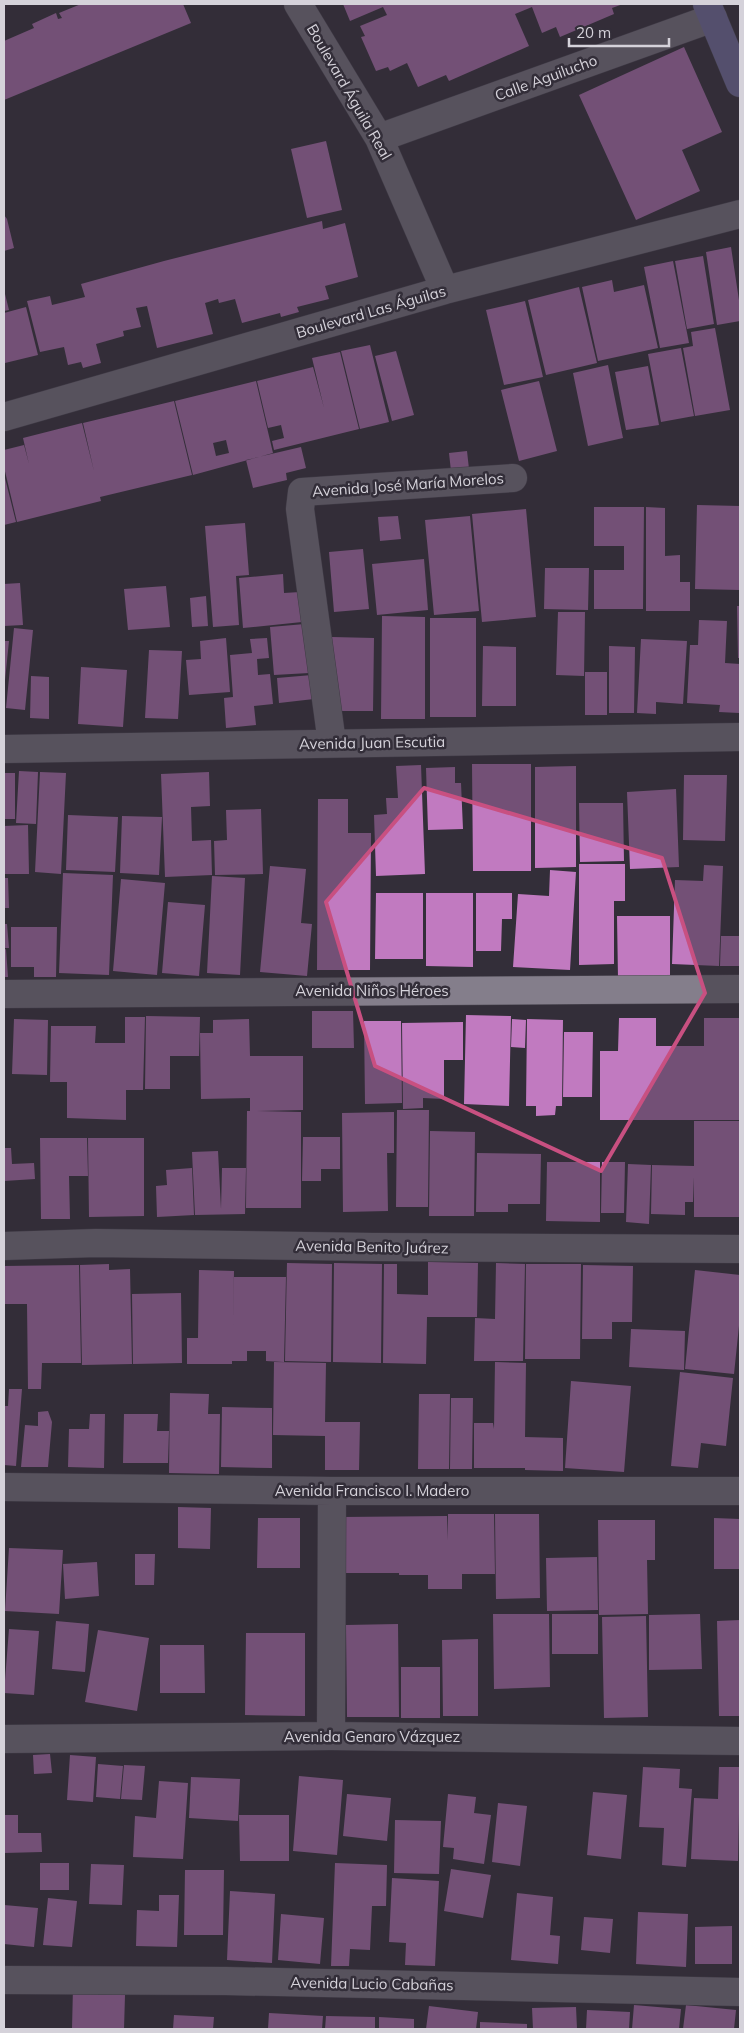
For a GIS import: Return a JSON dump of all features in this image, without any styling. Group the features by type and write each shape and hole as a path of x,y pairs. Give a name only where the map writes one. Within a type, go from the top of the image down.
{"main road":[{"path":"710,11 740,83"}],"street":[{"name":"Boulevard Águila Real","path":"298,4 379,138 445,290"},
{"name":"Calle Aguilucho","path":"379,138 710,11"},
{"name":"Boulevard Las Águilas","path":"4,417 445,290 740,214"},
{"name":"Avenida José María Morelos","path":"332,743 300,509 302,492 513,478"},
{"name":"Avenida Juan Escutia","path":"4,749 740,737"},
{"name":"Avenida Niños Héroes","path":"4,994 740,988"},
{"name":"Avenida Benito Juárez","path":"4,1246 96,1243 740,1249"},
{"name":"Avenida Francisco I. Madero","path":"4,1487 332,1491 740,1491"},
{"path":"331,1736 332,1491"},
{"name":"Avenida Genaro Vázquez","path":"4,1739 331,1736 740,1741"},
{"name":"Avenida Lucio Cabañas","path":"4,1980 226,1981 740,1992"}],"highlighted area":[{"path":"424,788 662,858 705,993 601,1171 375,1066 326,902"}],"building":[{"path":"81,4 183,4 191,23 4,100 4,41 34,28 32,24 56,13 58,19 62,18 59,13"},
{"path":"343,4 623,4 612,8 614,14 560,37 556,27 542,33 532,7 515,14 529,46 449,81 446,75 418,87 407,63 390,71 388,67 376,71 361,37 365,36 360,26 387,15 383,7 350,21"},
{"path":"684,47 722,132 682,150 700,191 636,220 579,95"},
{"path":"326,141 342,210 307,218 291,149"},
{"path":"4,215 7,219 14,248 4,251"},
{"path":"322,221 323,229 345,223 358,277 325,286 329,299 297,307 299,312 281,317 280,313 242,323 235,299 219,303 218,299 205,303 213,334 157,348 147,306 136,308 141,327 123,331 124,336 96,344 101,363 83,368 81,362 68,365 64,347 40,352 27,301 50,296 52,305 85,297 81,284"},
{"path":"731,247 740,307 740,321 717,325 706,252"},
{"path":"703,256 714,324 687,329 675,261"},
{"path":"673,261 689,343 660,348 644,267"},
{"path":"612,280 614,292 644,285 658,348 598,361 582,287"},
{"path":"579,287 597,363 546,375 528,300"},
{"path":"4,290 9,310 4,311"},
{"path":"525,301 543,377 504,385 486,310"},
{"path":"26,307 38,355 5,363 4,313"},
{"path":"715,328 730,410 695,416 683,348 693,346 691,332"},
{"path":"370,345 389,422 360,429 341,351"},
{"path":"681,348 694,416 661,422 648,354"},
{"path":"396,351 414,415 392,421 375,356"},
{"path":"340,352 359,429 274,450 272,441 284,438 281,425 268,428 257,381 313,367 324,408 312,358"},
{"path":"608,365 623,438 588,446 573,373"},
{"path":"648,366 659,425 626,430 615,372"},
{"path":"256,381 273,453 193,475 175,401","holes":["226,440 229,453 216,456 213,443"]},
{"path":"539,381 557,451 519,461 501,390"},
{"path":"174,401 192,475 100,497 101,501 17,522 4,467 4,450 24,445 29,464 23,438 82,423 94,471 83,423"},
{"path":"301,447 306,468 286,473 287,480 253,488 246,460"},
{"path":"467,451 470,478 452,480 449,453"},
{"path":"4,474 16,522 4,525"},
{"path":"697,505 740,506 740,590 695,589"},
{"path":"594,507 644,507 643,609 594,609 594,570 624,570 624,546 594,546"},
{"path":"646,507 665,508 665,556 680,555 680,582 690,582 690,611 646,611"},
{"path":"526,509 536,617 482,622 472,514"},
{"path":"398,516 401,539 380,541 378,517"},
{"path":"470,516 479,611 434,615 425,520"},
{"path":"245,523 249,575 236,576 239,625 213,627 205,526"},
{"path":"363,549 369,609 334,612 329,552"},
{"path":"424,559 428,610 377,615 372,564"},
{"path":"545,568 589,568 588,610 544,609"},
{"path":"283,574 284,593 300,592 302,622 243,628 239,578"},
{"path":"20,583 23,625 4,626 4,584"},
{"path":"166,586 170,627 128,630 124,589"},
{"path":"206,596 208,626 192,627 190,598"},
{"path":"737,606 740,606 740,658 738,658"},
{"path":"558,612 585,612 584,676 556,675"},
{"path":"382,616 425,617 425,719 381,719"},
{"path":"430,618 476,618 476,717 430,717"},
{"path":"699,620 727,621 725,663 740,664 739,713 719,712 720,705 687,703 690,645 698,645"},
{"path":"305,624 309,673 274,675 270,627"},
{"path":"14,628 33,630 25,710 6,708"},
{"path":"332,637 374,638 373,711 331,711"},
{"path":"226,638 230,692 189,695 186,660 201,659 200,641"},
{"path":"267,638 269,658 257,659 258,675 270,674 273,704 254,706 256,725 226,728 224,698 233,697 230,655 252,653 250,639"},
{"path":"641,639 687,641 683,704 656,702 656,714 637,713"},
{"path":"4,641 9,641 5,680 4,680"},
{"path":"483,646 516,647 516,706 482,706"},
{"path":"609,646 635,647 634,713 609,713"},
{"path":"149,650 182,651 178,719 145,718"},
{"path":"81,667 127,670 123,727 78,724"},
{"path":"585,672 607,672 607,715 585,715"},
{"path":"312,675 314,699 279,703 277,678"},
{"path":"31,676 49,677 49,719 30,718"},
{"path":"472,764 531,764 531,871 473,871"},
{"path":"421,765 425,874 376,876 374,815 387,814 386,798 398,798 396,766"},
{"path":"576,766 576,867 535,868 535,767"},
{"path":"455,767 455,783 461,783 463,829 428,830 426,768"},
{"path":"19,771 38,772 36,824 16,823"},
{"path":"40,772 66,773 61,874 35,872"},
{"path":"209,772 210,806 191,807 192,841 211,840 212,875 165,877 161,774"},
{"path":"4,773 15,773 15,819 4,819"},
{"path":"684,775 727,775 725,841 683,840"},
{"path":"676,789 679,867 630,869 627,792"},
{"path":"318,799 348,799 348,833 371,833 370,970 317,970"},
{"path":"579,803 623,803 624,861 580,862"},
{"path":"261,809 263,874 215,875 214,841 227,840 226,810"},
{"path":"68,815 118,817 115,872 66,870"},
{"path":"122,816 162,817 159,875 120,873"},
{"path":"28,825 29,874 4,874 4,826"},
{"path":"579,864 625,864 625,901 614,901 614,964 579,965"},
{"path":"704,865 723,866 719,966 672,964 675,880 703,881"},
{"path":"270,866 306,869 301,923 312,924 307,976 260,972"},
{"path":"550,870 576,872 570,970 513,967 518,894 549,896"},
{"path":"63,873 113,875 109,975 59,973"},
{"path":"212,876 245,878 240,975 207,973"},
{"path":"4,878 8,878 9,908 4,908"},
{"path":"121,879 165,883 157,975 113,971"},
{"path":"376,893 423,893 423,959 375,959"},
{"path":"426,893 473,893 473,967 426,966"},
{"path":"476,893 512,893 512,919 502,919 501,951 476,951"},
{"path":"168,902 205,905 199,976 162,973"},
{"path":"617,916 670,916 670,979 618,979"},
{"path":"4,924 7,924 9,948 4,948"},
{"path":"11,927 57,927 56,977 34,977 34,967 11,967"},
{"path":"721,936 740,936 740,966 720,966"},
{"path":"6,949 8,977 4,977 4,950"},
{"path":"312,1011 353,1011 354,1048 312,1048"},
{"path":"466,1015 511,1016 509,1106 464,1104"},
{"path":"146,1016 200,1017 199,1056 170,1056 170,1089 145,1089"},
{"path":"125,1017 145,1017 143,1090 126,1090 126,1120 67,1118 67,1082 50,1082 51,1026 96,1026 95,1043 125,1043"},
{"path":"619,1018 656,1018 656,1046 704,1046 704,1018 740,1018 740,1120 600,1120 600,1051 618,1051"},
{"path":"14,1019 48,1020 47,1075 12,1074"},
{"path":"249,1019 250,1056 303,1056 303,1110 257,1111 301,1112 301,1208 246,1208 247,1111 250,1111 250,1098 201,1099 200,1033 213,1033 213,1020"},
{"path":"512,1019 526,1020 525,1048 511,1047"},
{"path":"527,1019 563,1020 562,1106 556,1106 555,1115 536,1116 536,1106 526,1106"},
{"path":"364,1021 401,1021 402,1103 365,1104"},
{"path":"463,1022 463,1060 444,1060 444,1099 423,1098 423,1108 403,1109 402,1023"},
{"path":"564,1032 593,1032 592,1097 563,1097"},
{"path":"397,1110 429,1110 428,1207 396,1207"},
{"path":"394,1112 394,1153 387,1153 388,1211 343,1212 342,1113"},
{"path":"694,1121 740,1121 740,1217 694,1217 694,1177 693,1202 685,1202 685,1215 651,1214 652,1165 694,1166"},
{"path":"430,1131 475,1132 474,1216 429,1216"},
{"path":"303,1137 340,1137 340,1169 321,1169 321,1181 302,1181"},
{"path":"40,1138 87,1138 88,1176 69,1176 70,1219 41,1219"},
{"path":"88,1138 144,1138 144,1216 89,1217"},
{"path":"4,1148 11,1148 12,1164 34,1163 35,1179 4,1181"},
{"path":"218,1151 221,1209 222,1168 246,1168 245,1214 195,1215 192,1152"},
{"path":"477,1153 541,1154 540,1204 508,1204 508,1212 476,1212"},
{"path":"547,1162 600,1162 600,1222 546,1221"},
{"path":"602,1162 625,1162 624,1213 601,1213"},
{"path":"628,1164 651,1165 649,1224 626,1222"},
{"path":"192,1168 194,1215 157,1217 156,1186 167,1185 166,1170"},
{"path":"428,1262 478,1263 477,1317 427,1317 426,1364 383,1363 384,1264 397,1264 397,1294 428,1295"},
{"path":"287,1263 332,1264 331,1362 285,1361"},
{"path":"334,1263 382,1264 381,1363 333,1362"},
{"path":"496,1263 525,1264 523,1361 474,1361 475,1318 495,1319"},
{"path":"109,1264 109,1270 130,1269 132,1364 82,1365 80,1265"},
{"path":"526,1264 581,1264 580,1359 525,1359"},
{"path":"79,1265 81,1363 42,1363 41,1389 28,1389 27,1304 4,1304 4,1266"},
{"path":"583,1265 633,1266 632,1322 612,1322 612,1339 582,1339"},
{"path":"199,1270 234,1271 233,1325 234,1277 286,1277 284,1362 266,1361 266,1351 247,1351 247,1361 232,1361 232,1364 187,1364 187,1338 198,1338"},
{"path":"695,1270 740,1275 740,1316 734,1374 685,1369"},
{"path":"181,1293 182,1363 133,1364 132,1294"},
{"path":"631,1329 685,1331 684,1370 629,1367"},
{"path":"274,1362 326,1363 325,1422 360,1422 359,1470 325,1470 325,1436 273,1435"},
{"path":"495,1362 526,1363 525,1437 563,1438 563,1471 525,1470 525,1468 474,1468 474,1423 493,1423 494,1429"},
{"path":"680,1372 733,1378 726,1446 701,1443 698,1468 671,1466"},
{"path":"571,1381 631,1386 624,1472 565,1468"},
{"path":"9,1389 22,1389 16,1466 4,1465 4,1406 8,1406"},
{"path":"170,1393 209,1394 208,1414 220,1414 219,1474 169,1473"},
{"path":"419,1394 450,1394 449,1469 418,1469"},
{"path":"451,1398 473,1398 472,1469 450,1469"},
{"path":"222,1407 272,1408 272,1468 221,1467"},
{"path":"48,1411 52,1422 48,1467 21,1467 25,1425 38,1426 38,1412"},
{"path":"90,1414 105,1414 104,1468 68,1467 69,1429 89,1429"},
{"path":"124,1414 158,1414 157,1431 169,1431 168,1463 123,1463"},
{"path":"178,1507 211,1508 210,1549 178,1548"},
{"path":"448,1514 494,1514 495,1574 462,1574 462,1589 428,1589 428,1575 344,1573 343,1517 447,1516 448,1540"},
{"path":"495,1514 539,1514 540,1598 496,1599"},
{"path":"258,1518 300,1518 300,1568 257,1568"},
{"path":"714,1518 740,1519 740,1569 714,1569"},
{"path":"598,1520 655,1520 655,1560 647,1560 648,1614 599,1615"},
{"path":"9,1548 63,1550 59,1614 5,1611"},
{"path":"135,1554 155,1554 154,1585 135,1585"},
{"path":"597,1557 598,1610 547,1611 546,1558"},
{"path":"97,1562 99,1596 65,1599 63,1564"},
{"path":"493,1614 549,1614 550,1687 494,1689"},
{"path":"552,1614 598,1614 598,1654 552,1654"},
{"path":"700,1614 702,1669 649,1670 649,1615"},
{"path":"646,1616 648,1717 604,1718 602,1617"},
{"path":"740,1620 740,1716 719,1716 717,1621"},
{"path":"56,1621 89,1624 85,1672 52,1669"},
{"path":"398,1624 399,1717 347,1717 346,1625"},
{"path":"9,1629 39,1631 34,1695 4,1693"},
{"path":"98,1630 149,1638 137,1711 85,1702"},
{"path":"246,1633 305,1633 305,1716 245,1715"},
{"path":"478,1639 478,1716 443,1716 442,1640"},
{"path":"160,1645 204,1645 205,1693 160,1693"},
{"path":"401,1667 440,1667 440,1718 401,1718"},
{"path":"50,1754 52,1773 34,1774 33,1755"},
{"path":"70,1755 96,1757 93,1802 67,1800"},
{"path":"98,1764 123,1766 120,1799 96,1797"},
{"path":"124,1765 145,1766 142,1800 121,1799"},
{"path":"643,1767 680,1769 679,1788 692,1789 686,1867 662,1865 664,1828 639,1827"},
{"path":"719,1767 740,1767 738,1861 691,1859 694,1798 718,1799"},
{"path":"299,1776 343,1780 337,1855 293,1851"},
{"path":"191,1777 240,1779 238,1821 189,1818"},
{"path":"159,1781 188,1783 183,1859 133,1857 135,1816 156,1818"},
{"path":"593,1792 627,1795 621,1859 587,1855"},
{"path":"347,1794 391,1798 387,1841 343,1836"},
{"path":"448,1794 476,1797 474,1813 491,1815 484,1864 453,1859 454,1848 443,1847"},
{"path":"498,1803 527,1806 520,1866 492,1862"},
{"path":"4,1815 18,1815 18,1833 41,1833 42,1852 4,1853"},
{"path":"239,1815 289,1815 289,1861 240,1861"},
{"path":"395,1820 441,1821 439,1874 394,1873"},
{"path":"40,1863 69,1863 69,1890 40,1890"},
{"path":"335,1863 387,1865 386,1906 372,1906 370,1950 350,1949 349,1966 331,1966"},
{"path":"91,1864 124,1865 122,1905 89,1904"},
{"path":"451,1869 491,1875 483,1918 444,1911"},
{"path":"185,1870 224,1870 223,1935 184,1935"},
{"path":"392,1878 439,1881 435,1966 405,1965 406,1943 389,1942"},
{"path":"230,1891 275,1894 272,1963 227,1960"},
{"path":"517,1893 553,1897 550,1935 560,1936 558,1964 511,1960"},
{"path":"159,1895 179,1895 177,1947 136,1946 137,1910 159,1911"},
{"path":"48,1898 77,1901 72,1947 43,1945"},
{"path":"4,1905 38,1908 34,1947 4,1944"},
{"path":"638,1912 688,1914 686,1967 636,1964"},
{"path":"281,1914 324,1918 320,1964 278,1960"},
{"path":"584,1917 613,1919 610,1953 581,1950"},
{"path":"732,1926 732,1964 695,1964 695,1927"},
{"path":"73,1987 98,1988 98,1995 125,1995 124,2029 72,2029"},
{"path":"634,2005 681,2009 679,2029 632,2029"},
{"path":"686,2005 736,2010 734,2029 683,2029"},
{"path":"429,2006 478,2012 476,2029 426,2029"},
{"path":"576,2007 577,2029 533,2029 532,2008"},
{"path":"587,2010 630,2012 629,2029 586,2029"},
{"path":"269,2013 323,2016 322,2029 268,2029"},
{"path":"174,2015 214,2017 213,2029 173,2029"},
{"path":"326,2016 375,2017 375,2029 325,2029"},
{"path":"379,2017 414,2019 414,2029 379,2029"},
{"path":"480,2022 527,2024 527,2029 480,2029"}]}
